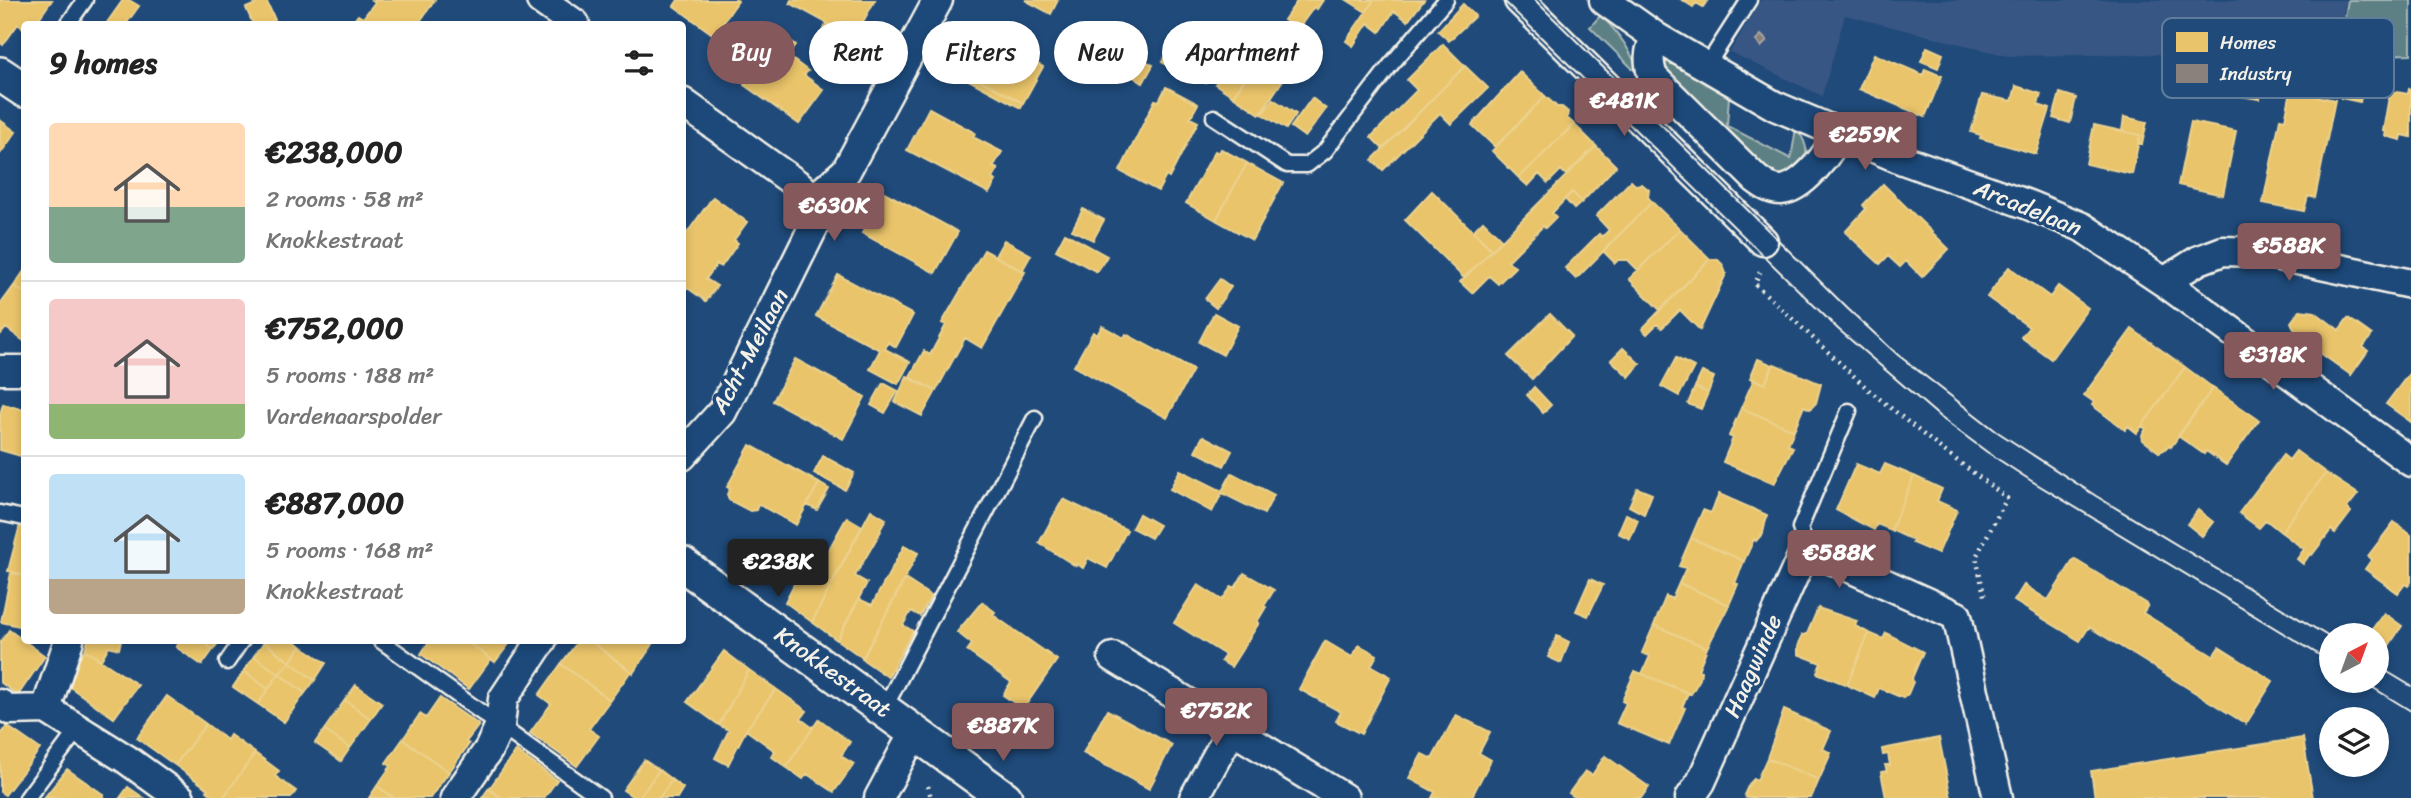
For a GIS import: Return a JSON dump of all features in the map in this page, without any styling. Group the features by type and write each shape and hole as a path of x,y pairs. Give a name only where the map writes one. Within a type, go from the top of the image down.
{"street":[{"path":"541,0 571,21"},
{"path":"686,105 801,187 813,200 846,171 938,0"},
{"path":"1519,0 1763,241"},
{"name":"Arcadelaan","path":"1604,0 1656,37 1775,106 1837,134 2082,227 2165,282 2411,462"},
{"path":"1656,37 1649,49 1653,77 1756,179 1769,188 1791,188 1800,181 1832,148 1837,134"},
{"name":"Acht-Meilaan","path":"686,452 722,412 814,226 817,212 813,200"},
{"path":"2165,282 2199,260 2223,251 2260,252 2411,284"},
{"path":"0,370 21,370"},
{"path":"1805,548 1957,616 1998,798"},
{"name":"Haagwinde","path":"1690,798 1701,782 1805,548"},
{"name":"Knokkestraat","path":"686,567 1005,798"},
{"path":"46,709 68,644"},
{"path":"455,798 489,749 500,725 503,699 539,644"},
{"path":"1113,657 1344,798"},
{"path":"0,704 10,710 46,709 126,759 180,798"},
{"path":"1194,798 1232,729"},
{"name":"Knokkestraat","path":"879,798 915,731"}],"lane":[{"path":"70,21 85,0"},
{"path":"1214,117 1287,165 1307,165 1325,151 1389,67 1446,0"},
{"path":"1706,67 1749,0"},
{"path":"1805,548 1800,528 1849,411"},
{"path":"884,709 1035,418"},
{"path":"0,513 21,516"},
{"path":"227,662 239,644"},
{"path":"386,644 601,798"},
{"path":"27,798 78,729"}],"path":[{"path":"1763,241 1759,252 1760,271 1755,284 1870,391 2007,498 1976,557 1986,604 1957,616"}],"shaded area":[{"path":"1761,0 2346,0 2343,18 2162,18 2162,54 2008,56 1845,15 1822,96 1730,52"}],"green space":[{"path":"2348,0 2411,0 2411,54 2394,54 2394,18 2345,18"},
{"path":"1601,15 1624,43 1640,76 1590,27"},
{"path":"1668,60 1729,96 1727,126 1791,159 1796,128 1806,147 1804,162 1792,173 1771,176 1661,67"}],"building: Homes":[{"path":"0,0 52,0 37,21 21,21 21,26 18,24 3,45 0,42"},
{"path":"123,0 129,0 139,6 128,21 108,21"},
{"path":"266,0 275,20 252,21 246,8"},
{"path":"372,0 435,0 420,21 353,21 358,15 363,18 375,2"},
{"path":"678,0 738,1 724,21 707,21 707,30 674,6"},
{"path":"791,0 875,0 863,21 823,21 790,3"},
{"path":"1025,0 1058,0 1051,14"},
{"path":"1298,0 1323,0 1304,21 1284,20"},
{"path":"1347,0 1374,0 1366,12"},
{"path":"1374,0 1424,0 1408,21 1394,11 1380,32 1368,23 1353,46 1346,41"},
{"path":"1682,0 1708,0 1703,7 1696,3 1693,7"},
{"path":"1463,4 1475,16 1449,41 1438,31"},
{"path":"1443,44 1465,66 1383,149 1371,137 1417,90 1407,80"},
{"path":"1927,47 1943,54 1938,68 1921,61"},
{"path":"1874,54 1923,75 1925,69 1942,76 1925,117 1859,89"},
{"path":"795,61 808,71 804,75 809,79 809,84 816,84 824,90 799,124 744,85 795,84"},
{"path":"1465,66 1488,88 1451,124 1440,113 1383,170 1372,160"},
{"path":"1520,72 1545,96 1495,147 1472,125"},
{"path":"976,84 988,84 1023,103 1021,108"},
{"path":"987,84 1034,84 1023,103"},
{"path":"1215,84 1242,84 1233,96"},
{"path":"1241,84 1280,84 1260,114 1233,96"},
{"path":"2016,86 2041,94 2038,105 2050,109 2036,154 1980,138 1981,135 1971,132 1982,95 2012,101"},
{"path":"1166,87 1198,104 1190,118 1198,122 1169,178 1166,176 1158,191 1120,171 1155,100 1159,101"},
{"path":"2409,89 2411,137 2402,135 2401,140 2385,136 2386,132 2383,131 2389,98 2394,98 2394,92 2408,94"},
{"path":"2060,93 2076,98 2070,123 2053,118"},
{"path":"1545,96 1557,107 1568,112 1567,118 1574,124 1519,178 1492,151"},
{"path":"1312,98 1326,109 1305,137 1291,127"},
{"path":"2290,98 2335,100 2315,198 2308,196 2304,211 2263,203 2280,119 2285,120"},
{"path":"2341,98 2361,98 2360,102"},
{"path":"1273,99 1296,114 1286,129 1262,114"},
{"path":"929,108 975,133 973,137 1002,152 993,167 998,169 992,179 996,181 989,193 907,150"},
{"path":"2124,117 2147,122 2142,144 2138,143 2140,135 2122,131"},
{"path":"0,120 16,132 0,154"},
{"path":"2191,122 2236,131 2223,195 2178,185"},
{"path":"1574,124 1596,146 1566,175 1561,170 1548,183 1539,174 1528,186 1519,178"},
{"path":"2094,125 2140,135 2132,174 2086,164"},
{"path":"1596,146 1616,166 1582,202 1572,192 1552,213 1556,217 1545,228 1543,226 1508,261 1515,267 1498,284 1489,276 1472,293 1460,282"},
{"path":"1221,149 1247,163 1216,220 1186,203 1215,151 1219,153"},
{"path":"1247,163 1283,183 1252,240 1216,220"},
{"path":"1631,181 1635,185 1642,184 1649,190 1648,197 1652,202 1576,279 1565,268 1599,234 1602,237 1609,230 1596,216"},
{"path":"1883,184 1949,249 1922,277 1906,261 1900,267 1888,256 1880,264 1845,232 1866,209 1863,205"},
{"path":"1432,191 1492,250 1464,278 1405,220"},
{"path":"884,192 958,232 935,273 862,233"},
{"path":"1572,192 1582,202 1574,209 1565,199"},
{"path":"713,197 747,222 734,240 738,243 721,267 717,264 706,279 717,286 706,301 686,287 686,234"},
{"path":"1652,202 1680,229 1638,270 1628,260 1618,260 1615,263 1603,251"},
{"path":"1083,209 1104,220 1093,240 1072,230"},
{"path":"1483,221 1502,240 1492,250 1473,231"},
{"path":"1680,229 1710,259 1660,310 1629,279"},
{"path":"1065,233 1107,256 1097,272 1056,250"},
{"path":"1004,240 1031,255 1022,271 995,256"},
{"path":"984,250 1025,272 982,348 965,338 936,391 909,378 924,351 930,355 946,325 942,323"},
{"path":"1710,259 1718,260 1726,274 1700,330 1680,310 1662,328 1657,324 1647,334 1642,329"},
{"path":"2009,267 2050,297 2058,286 2088,308 2051,359 2021,337 2029,327 1987,297"},
{"path":"838,275 913,315 896,347 888,342 885,349 910,362 898,384 870,369 880,350 816,316"},
{"path":"21,276 21,291 14,286"},
{"path":"1220,279 1231,287 1216,308 1205,299"},
{"path":"14,286 21,291 21,339 6,328 0,335 0,305"},
{"path":"2300,310 2315,312 2339,330 2348,318 2372,335 2363,347 2368,351 2351,375 2298,337 2291,322"},
{"path":"1214,313 1238,326 1223,355 1199,342"},
{"path":"1550,314 1572,336 1532,379 1508,356"},
{"path":"1102,326 1124,338 1126,334 1193,370 1167,418 1074,366 1093,332 1097,335"},
{"path":"2132,329 2185,367 2137,433 2128,426 2125,430 2092,405 2094,402 2084,395"},
{"path":"1623,348 1640,364 1629,377 1611,360"},
{"path":"1676,358 1694,367 1679,396 1661,386"},
{"path":"795,359 865,397 843,439 773,401"},
{"path":"1758,359 1773,365 1765,384 1750,378"},
{"path":"1774,364 1821,384 1816,403 1810,409 1804,406 1794,430 1741,408 1754,379 1765,384"},
{"path":"2185,367 2213,388 2171,447 2169,445 2159,452 2143,440 2142,435 2146,429 2142,426"},
{"path":"2411,371 2411,422 2386,404"},
{"path":"1702,372 1714,377 1708,393 1695,387"},
{"path":"907,376 936,391 922,416 895,402"},
{"path":"883,383 898,391 885,413 871,405"},
{"path":"1534,387 1551,405 1543,413 1527,395"},
{"path":"1695,387 1708,393 1701,409 1688,404"},
{"path":"2213,388 2259,420 2226,465 2178,436"},
{"path":"3,404 21,409 21,456 0,450 0,414"},
{"path":"1741,408 1794,430 1788,445 1793,447 1774,484 1723,462 1733,438 1729,436"},
{"path":"1203,436 1232,451 1224,466 1195,451"},
{"path":"750,445 819,483 796,525 758,504 756,510 750,511 729,500 727,494 730,489 727,487"},
{"path":"2296,451 2326,473 2281,532 2266,520 2259,528 2239,513 2283,455 2289,460"},
{"path":"823,456 854,473 845,490 814,473"},
{"path":"1856,464 1880,474 1885,464 1914,476 1891,530 1877,524 1874,530 1836,510"},
{"path":"1180,470 1222,491 1232,473 1274,495 1264,514 1222,493 1212,512 1170,489"},
{"path":"2326,473 2358,494 2347,508 2351,512 2335,533 2331,530 2303,564 2297,559 2304,549 2281,532"},
{"path":"1914,476 1942,489 1937,501 1957,510 1938,554 1891,530"},
{"path":"819,483 829,489 817,510 807,505"},
{"path":"1637,488 1652,494 1644,514 1629,506"},
{"path":"1719,494 1767,515 1763,533 1756,541 1754,539 1744,561 1691,538 1703,510 1711,513"},
{"path":"1063,499 1127,530 1107,568 1088,558 1083,568 1077,564 1076,566 1039,543"},
{"path":"871,510 886,519 855,576 867,583 837,640 812,622"},
{"path":"2198,510 2213,522 2202,536 2187,524"},
{"path":"1139,514 1159,525 1151,538 1132,528"},
{"path":"1626,514 1638,520 1630,539 1618,533"},
{"path":"847,517 862,526 812,622 785,602 806,560 819,567"},
{"path":"21,521 21,574 8,571"},
{"path":"2394,522 2411,535 2411,582 2408,586 2405,584 2398,593 2365,569 2372,559 2368,556"},
{"path":"1691,538 1744,561 1729,605 1679,583 1686,568 1679,566"},
{"path":"904,546 918,553 863,658 837,640 859,599 872,605"},
{"path":"2074,559 2148,605 2143,613 2213,656 2219,647 2273,681 2246,724 2089,627 2080,641 2014,601 2024,585 2048,600"},
{"path":"11,573 21,575 21,626 1,622"},
{"path":"1244,573 1274,590 1264,606 1266,607 1257,622 1259,623 1231,667 1221,661 1225,655 1174,623 1198,585 1222,600 1232,586 1235,588"},
{"path":"905,579 931,596 920,616 911,611 903,625 913,631 888,677 862,659"},
{"path":"1590,579 1603,585 1588,616 1576,611"},
{"path":"1679,583 1729,605 1707,648 1654,625 1666,596 1672,599"},
{"path":"982,602 995,612 993,615 1057,660 1023,709 1003,695 1011,682 967,651 972,644 957,632"},
{"path":"1818,608 1857,621 1855,626 1869,633 1847,685 1817,673 1821,663 1798,654 1802,635 1807,634"},
{"path":"2384,613 2402,626 2389,646 2389,623 2377,623"},
{"path":"1654,625 1707,648 1698,670 1701,671 1700,679 1691,694 1642,674 1650,656 1642,653"},
{"path":"9,630 21,639 21,644 28,644 45,656 18,695 0,682 0,643"},
{"path":"1869,633 1883,639 1886,633 1923,652 1908,694 1903,698 1879,688 1875,698 1847,685"},
{"path":"1557,636 1569,642 1561,663 1548,657"},
{"path":"1325,641 1352,657 1359,645 1377,655 1371,666 1391,677 1361,734 1336,721 1341,712 1299,689"},
{"path":"87,644 120,644 119,649 109,646 101,660 85,650"},
{"path":"178,644 206,644 213,650 202,665 176,647"},
{"path":"206,644 217,644 213,650"},
{"path":"263,644 267,644 290,662 279,674 254,656"},
{"path":"267,644 299,644 301,646 290,662"},
{"path":"427,644 470,644 491,659 469,689 421,654"},
{"path":"470,644 509,644 495,662"},
{"path":"576,644 594,644 631,671 610,700 561,664"},
{"path":"594,644 653,644 633,673"},
{"path":"301,646 326,663 315,680 290,662"},
{"path":"85,650 138,685 114,718 63,682"},
{"path":"724,651 749,670 719,725 687,702"},
{"path":"254,656 279,674 268,689 244,671"},
{"path":"290,662 315,680 305,693 279,674"},
{"path":"561,664 610,700 589,729 599,736 577,766 530,733 551,704 539,695"},
{"path":"749,670 776,689 746,730 728,765 715,758 729,730 719,725"},
{"path":"244,671 268,689 258,704 233,687"},
{"path":"1635,671 1688,693 1682,707 1685,708 1669,745 1617,723 1626,703 1622,701"},
{"path":"279,674 305,693 284,722 258,704"},
{"path":"356,685 382,703 371,719 345,700"},
{"path":"776,689 807,711 801,719 813,728 786,767 771,756 775,751 746,730"},
{"path":"167,696 206,724 175,765 137,738"},
{"path":"440,698 479,725 449,772 403,739 420,714 426,718"},
{"path":"345,700 371,719 350,748 324,730"},
{"path":"1107,710 1172,745 1149,789 1083,753"},
{"path":"1784,710 1831,731 1823,749 1831,753 1819,780 1767,758"},
{"path":"1456,715 1490,732 1479,753 1491,760 1471,798 1432,798 1435,792 1409,778 1422,754 1432,759"},
{"path":"819,719 850,742 841,756 854,764 834,792 807,774 803,779 786,767"},
{"path":"206,724 227,740 230,735 255,753 223,798 216,798 175,765"},
{"path":"7,726 40,749 5,795 0,792 0,736"},
{"path":"324,730 350,748 341,761 315,743"},
{"path":"1939,738 1951,798 1886,798 1881,772 1887,771 1885,765 1890,765 1888,754 1883,755 1882,749"},
{"path":"2303,738 2313,798 2095,798 2091,771"},
{"path":"403,739 449,772 430,798 394,798 377,786 391,766 386,763"},
{"path":"516,751 557,780 544,798 502,798 489,789"},
{"path":"255,753 279,771 275,776 296,791 291,798 223,798"},
{"path":"1605,756 1649,787 1641,798 1576,798 1569,793 1585,771 1592,775"},
{"path":"1767,758 1819,780 1811,798 1746,798 1744,795 1749,784 1754,779 1757,780"},
{"path":"644,760 659,770 639,798 635,798 623,790"},
{"path":"67,769 104,795 103,798 44,798"},
{"path":"659,770 672,780 659,798 639,798"},
{"path":"672,780 683,788 677,798 659,798"},
{"path":"377,786 394,798 369,798"},
{"path":"128,787 144,798 120,798"},
{"path":"489,788 490,790 502,798 482,798"}],"building: Industry":[{"path":"1761,35 1767,41 1761,47 1756,41"}],"tram line":[{"path":"1503,0 1838,329 1940,417 2030,480 2319,655"},
{"path":"1535,0 1898,355 1996,431 2096,496 2319,631"},
{"path":"2389,673 2411,686"},
{"path":"2382,693 2411,711"}]}
